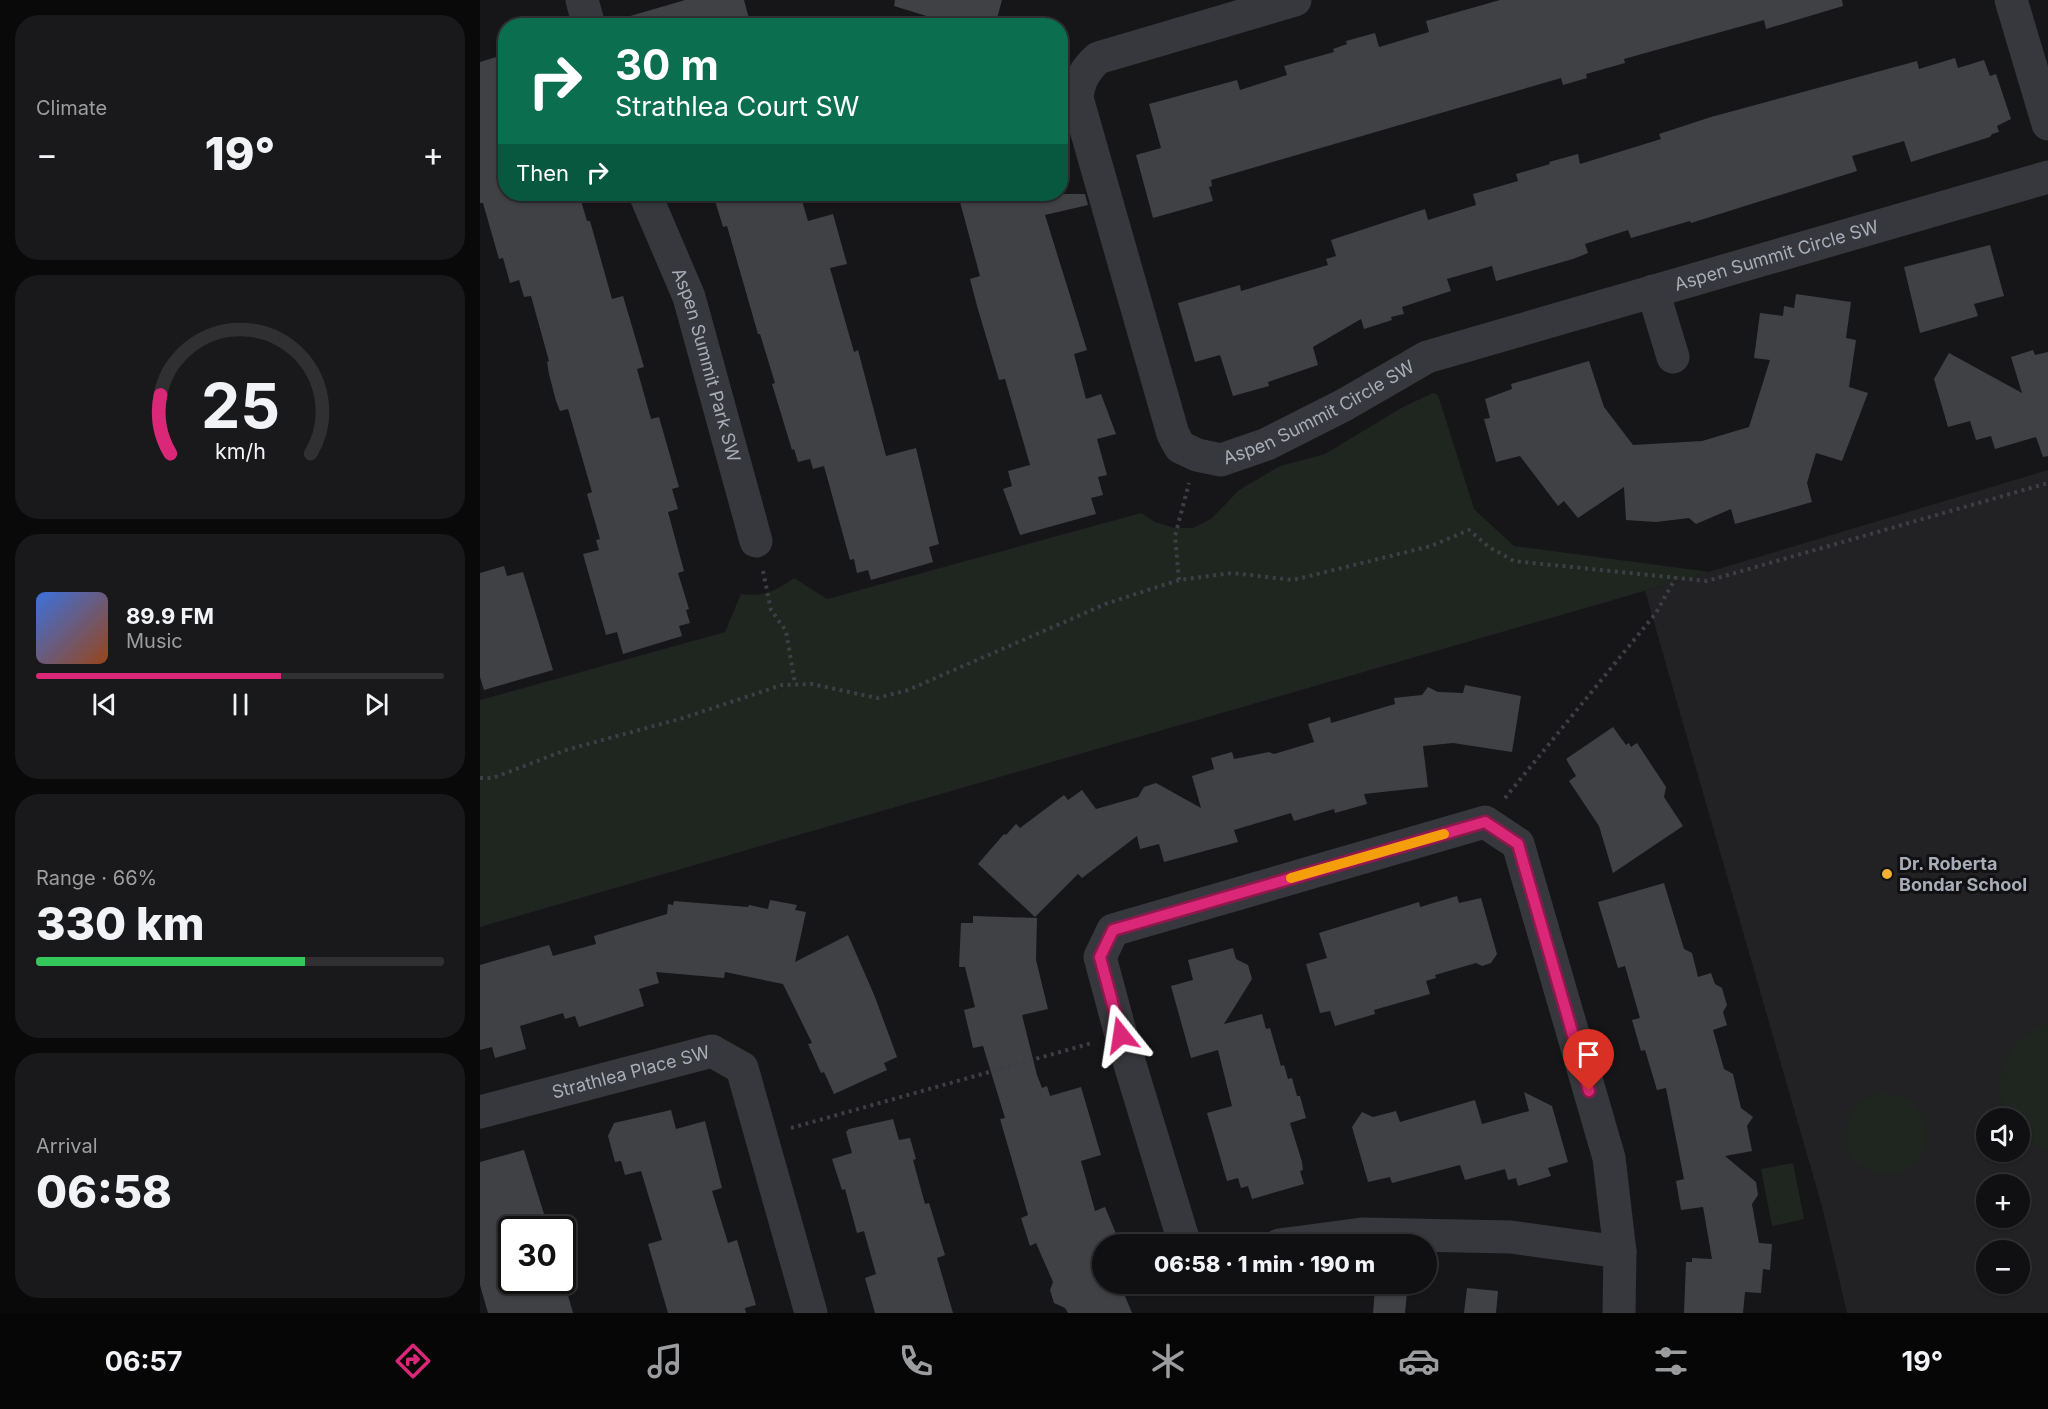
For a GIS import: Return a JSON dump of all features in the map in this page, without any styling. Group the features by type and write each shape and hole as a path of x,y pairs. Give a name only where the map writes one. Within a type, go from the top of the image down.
{"street":[{"path":"582,0 587,18"},
{"name":"Aspen Summit Circle SW","path":"1295,0 1098,58 1088,67 1078,84 1077,98 1173,434 1180,447 1221,460 1267,444 1344,405 1427,357 2048,177"},
{"path":"2011,0 2048,124"},
{"name":"Aspen Summit Park SW","path":"648,201 688,297 756,541"},
{"path":"1653,291 1673,357"},
{"path":"1182,1234 1121,1035 1100,957 1113,930 1485,822 1518,844 1609,1158 1620,1252 1619,1313"},
{"name":"Strathlea Place SW","path":"480,1112 712,1051 742,1068 811,1313"},
{"path":"1437,1236 1511,1237 1620,1252"}],"path":[{"path":"1179,580 1175,536 1197,454"},
{"path":"480,778 493,778 566,750 683,718 782,685 812,684 877,698 908,690 1108,603 1179,580 1232,573 1293,580 1431,546 1469,530 1489,547 1514,561 1707,581 2048,483"},
{"path":"756,541 771,610 786,631 795,684"},
{"path":"1485,822 1656,613 1676,577"},
{"path":"761,1137 1121,1035"}],"shaded area":[{"path":"1433,393 1438,395 1474,509 1514,546 1710,572 480,927 480,700 725,632 741,594 756,595 769,592 794,578 827,599 1141,513 1155,522 1175,528 1193,528 1211,519 1239,490 1280,466 1325,454 1403,407"},
{"name":"Dr. Roberta Bondar School","path":"2048,470 2048,1313 1847,1313 1823,1210 1645,591"},
{"path":"2048,1023 2048,1150 2030,1141 2030,1108 2004,1108 2000,1089 2001,1075 2012,1049 2033,1030"},
{"path":"1886,1093 1902,1096 1915,1105 1924,1118 1927,1134 1924,1150 1915,1163 1902,1172 1886,1175 1870,1172 1857,1163 1848,1150 1845,1134 1848,1118 1857,1105 1870,1096"},
{"path":"1793,1163 1804,1219 1772,1226 1761,1169"}],"building":[{"path":"685,0 744,0 749,18 623,18"},
{"path":"895,0 1002,0 997,18 933,18 894,6"},
{"path":"1500,0 1842,0 1843,6 1766,29 1764,20 1624,59 1625,63 1586,74 1587,78 1563,85 1561,78 1211,180 1212,186 1209,187 1213,201 1153,218 1136,155 1161,148 1149,104 1237,80 1240,90 1287,75 1284,66 1334,52 1333,49 1347,44 1346,41 1375,33 1379,47 1429,32 1426,21"},
{"path":"498,56 498,201 581,201 587,221 590,221 612,299 623,296 644,367 637,369 651,419 659,417 679,487 672,489 678,509 668,512 684,571 678,573 689,609 686,610 690,623 679,626 682,636 623,654 617,632 606,635 583,554 599,550 596,540 600,539 587,494 592,492 568,409 560,411 556,401 549,374 547,362 549,361 531,296 524,297 519,280 510,283 503,258 499,259 483,203 480,203 480,62"},
{"path":"1955,58 1958,68 1984,60 1990,76 1996,74 2011,119 1997,126 1999,132 1990,137 1911,162 1904,141 1852,156 1857,171 1691,223 1690,221 1631,238 1628,230 1585,244 1588,253 1573,259 1496,281 1492,266 1447,279 1451,291 1402,307 1404,314 1364,329 1361,319 1313,347 1318,365 1268,382 1269,386 1233,396 1220,355 1195,362 1178,303 1240,285 1241,291 1328,265 1326,259 1336,256 1331,240 1425,209 1428,220 1476,205 1473,194 1518,181 1516,174 1550,164 1549,162 1578,154 1580,164 1661,139 1659,134 1711,117 1917,61 1919,69"},
{"path":"1068,194 1085,194 1088,205 1045,215 1087,350 1074,354 1086,399 1101,394 1116,434 1097,439 1107,475 1098,477 1103,495 1091,498 1096,514 1020,535 1003,489 1012,486 1008,471 1030,465 1005,379 999,380 977,306 970,279 980,276 960,202 1068,201"},
{"path":"715,201 802,201 808,221 833,214 847,264 830,268 854,352 858,350 886,456 916,448 939,544 929,547 933,562 871,580 868,570 857,573 854,559 850,560 824,466 813,469 810,459 798,462 794,449 792,450 772,384 775,383 760,334 758,334 727,226 723,227"},
{"path":"1990,245 2004,296 1974,304 1978,316 1920,333 1904,267"},
{"path":"1796,294 1851,302 1846,338 1856,340 1849,387 1868,393 1842,461 1816,453 1807,483 1812,502 1735,524 1731,509 1696,524 1689,518 1656,522 1626,520 1624,487 1578,518 1564,501 1558,506 1520,456 1496,462 1484,419 1490,418 1485,399 1512,389 1511,384 1589,361 1604,407 1633,445 1702,441 1749,427 1770,360 1754,358 1760,313 1783,316 1784,306 1794,308"},
{"path":"2033,350 2035,355 2048,352 2048,456 2043,457 2036,437 1995,449 1991,436 1976,440 1970,421 1948,427 1934,379 1949,353 2022,393 2011,357"},
{"path":"504,566 507,576 523,572 553,670 484,690 480,677 480,573"},
{"path":"1465,685 1521,696 1512,752 1453,743 1423,746 1428,787 1364,794 1367,804 1335,813 1334,809 1294,821 1291,813 1234,830 1238,842 1164,862 1159,844 1140,849 1137,836 1082,878 1078,874 1035,917 978,864 1004,834 1006,835 1016,824 1020,828 1064,795 1068,800 1082,790 1096,809 1138,797 1144,787 1156,783 1201,808 1192,776 1214,769 1211,758 1232,752 1234,759 1269,752 1274,754 1314,742 1308,724 1330,717 1331,723 1395,704 1394,698 1422,695 1428,687 1438,692 1463,693"},
{"path":"1613,727 1626,745 1629,743 1631,747 1637,743 1666,787 1664,797 1683,826 1613,873 1599,826 1569,781 1576,776 1566,759"},
{"path":"1664,883 1684,949 1692,953 1698,977 1711,973 1715,984 1722,988 1727,1005 1723,1012 1727,1025 1713,1030 1724,1069 1733,1074 1741,1108 1753,1117 1747,1126 1752,1151 1725,1156 1756,1182 1758,1195 1752,1204 1759,1243 1772,1244 1770,1270 1763,1269 1761,1293 1745,1292 1743,1313 1684,1313 1686,1262 1692,1262 1692,1258 1712,1259 1703,1207 1681,1210 1676,1181 1684,1179 1666,1088 1657,1090 1645,1050 1641,1051 1632,1020 1640,1018 1625,966 1618,968 1598,902"},
{"path":"1457,896 1459,903 1481,898 1497,954 1491,963 1482,966 1476,963 1435,975 1436,978 1426,981 1430,994 1374,1010 1375,1014 1335,1026 1330,1011 1320,1013 1306,964 1327,958 1319,933 1419,902 1420,907"},
{"path":"770,900 797,905 795,910 806,912 795,962 848,935 875,997 897,1057 884,1063 887,1070 834,1094 824,1072 821,1073 808,1044 812,1043 783,984 725,972 724,978 656,972 659,983 639,989 644,1006 579,1027 575,1016 565,1019 563,1013 520,1026 526,1049 495,1058 492,1047 480,1050 480,965 549,945 553,956 596,944 594,936 667,914 668,904 673,905 674,901 748,907 749,905 768,909"},
{"path":"973,916 1037,918 1036,960 1048,1009 1022,1015 1042,1088 1047,1086 1050,1096 1081,1087 1101,1155 1081,1161 1095,1211 1105,1207 1116,1234 1092,1234 1092,1294 1124,1294 1132,1313 1068,1313 1065,1308 1054,1303 1050,1290 1053,1282 1036,1243 1030,1246 1021,1218 1028,1215 1000,1119 1005,1118 983,1046 973,1048 964,1010 975,1007 965,967 959,967 961,923 973,923"},
{"path":"1233,948 1236,959 1248,965 1252,979 1224,1024 1262,1014 1266,1029 1270,1028 1281,1066 1284,1065 1288,1079 1292,1078 1297,1096 1300,1096 1306,1118 1290,1123 1302,1162 1303,1170 1300,1171 1304,1184 1252,1199 1248,1186 1241,1188 1238,1178 1227,1181 1207,1113 1232,1106 1218,1050 1191,1058 1171,986 1193,980 1188,960"},
{"path":"1524,1092 1552,1106 1568,1162 1548,1168 1551,1176 1518,1186 1516,1178 1508,1180 1505,1169 1465,1180 1460,1165 1392,1183 1390,1177 1368,1182 1352,1127 1362,1112 1373,1117 1396,1111 1400,1122 1475,1100 1482,1124 1529,1111"},
{"path":"671,1110 676,1129 705,1121 722,1188 712,1191 728,1243 737,1240 756,1305 745,1308 746,1313 668,1313 648,1244 662,1240 641,1171 625,1175 621,1161 615,1162 608,1136 614,1123"},
{"path":"893,1119 899,1140 910,1138 916,1159 913,1160 925,1204 929,1203 945,1255 937,1258 953,1313 875,1313 865,1278 876,1274 864,1231 857,1233 845,1189 842,1190 832,1159 852,1153 846,1132 849,1129"},
{"path":"524,1150 545,1216 498,1216 498,1294 568,1294 573,1313 488,1313 480,1285 480,1162"},
{"path":"1467,1288 1498,1291 1496,1313 1464,1313"},
{"path":"1375,1294 1407,1294 1405,1313 1373,1313"}],"slow traffic":[{"path":"1291,878 1444,834"}],"place":[{"name":"Dr. Roberta Bondar School","path":"1887,874"}],"route":[{"path":"1121,1035 1100,957 1113,930 1485,822 1518,844 1589,1091"}]}
